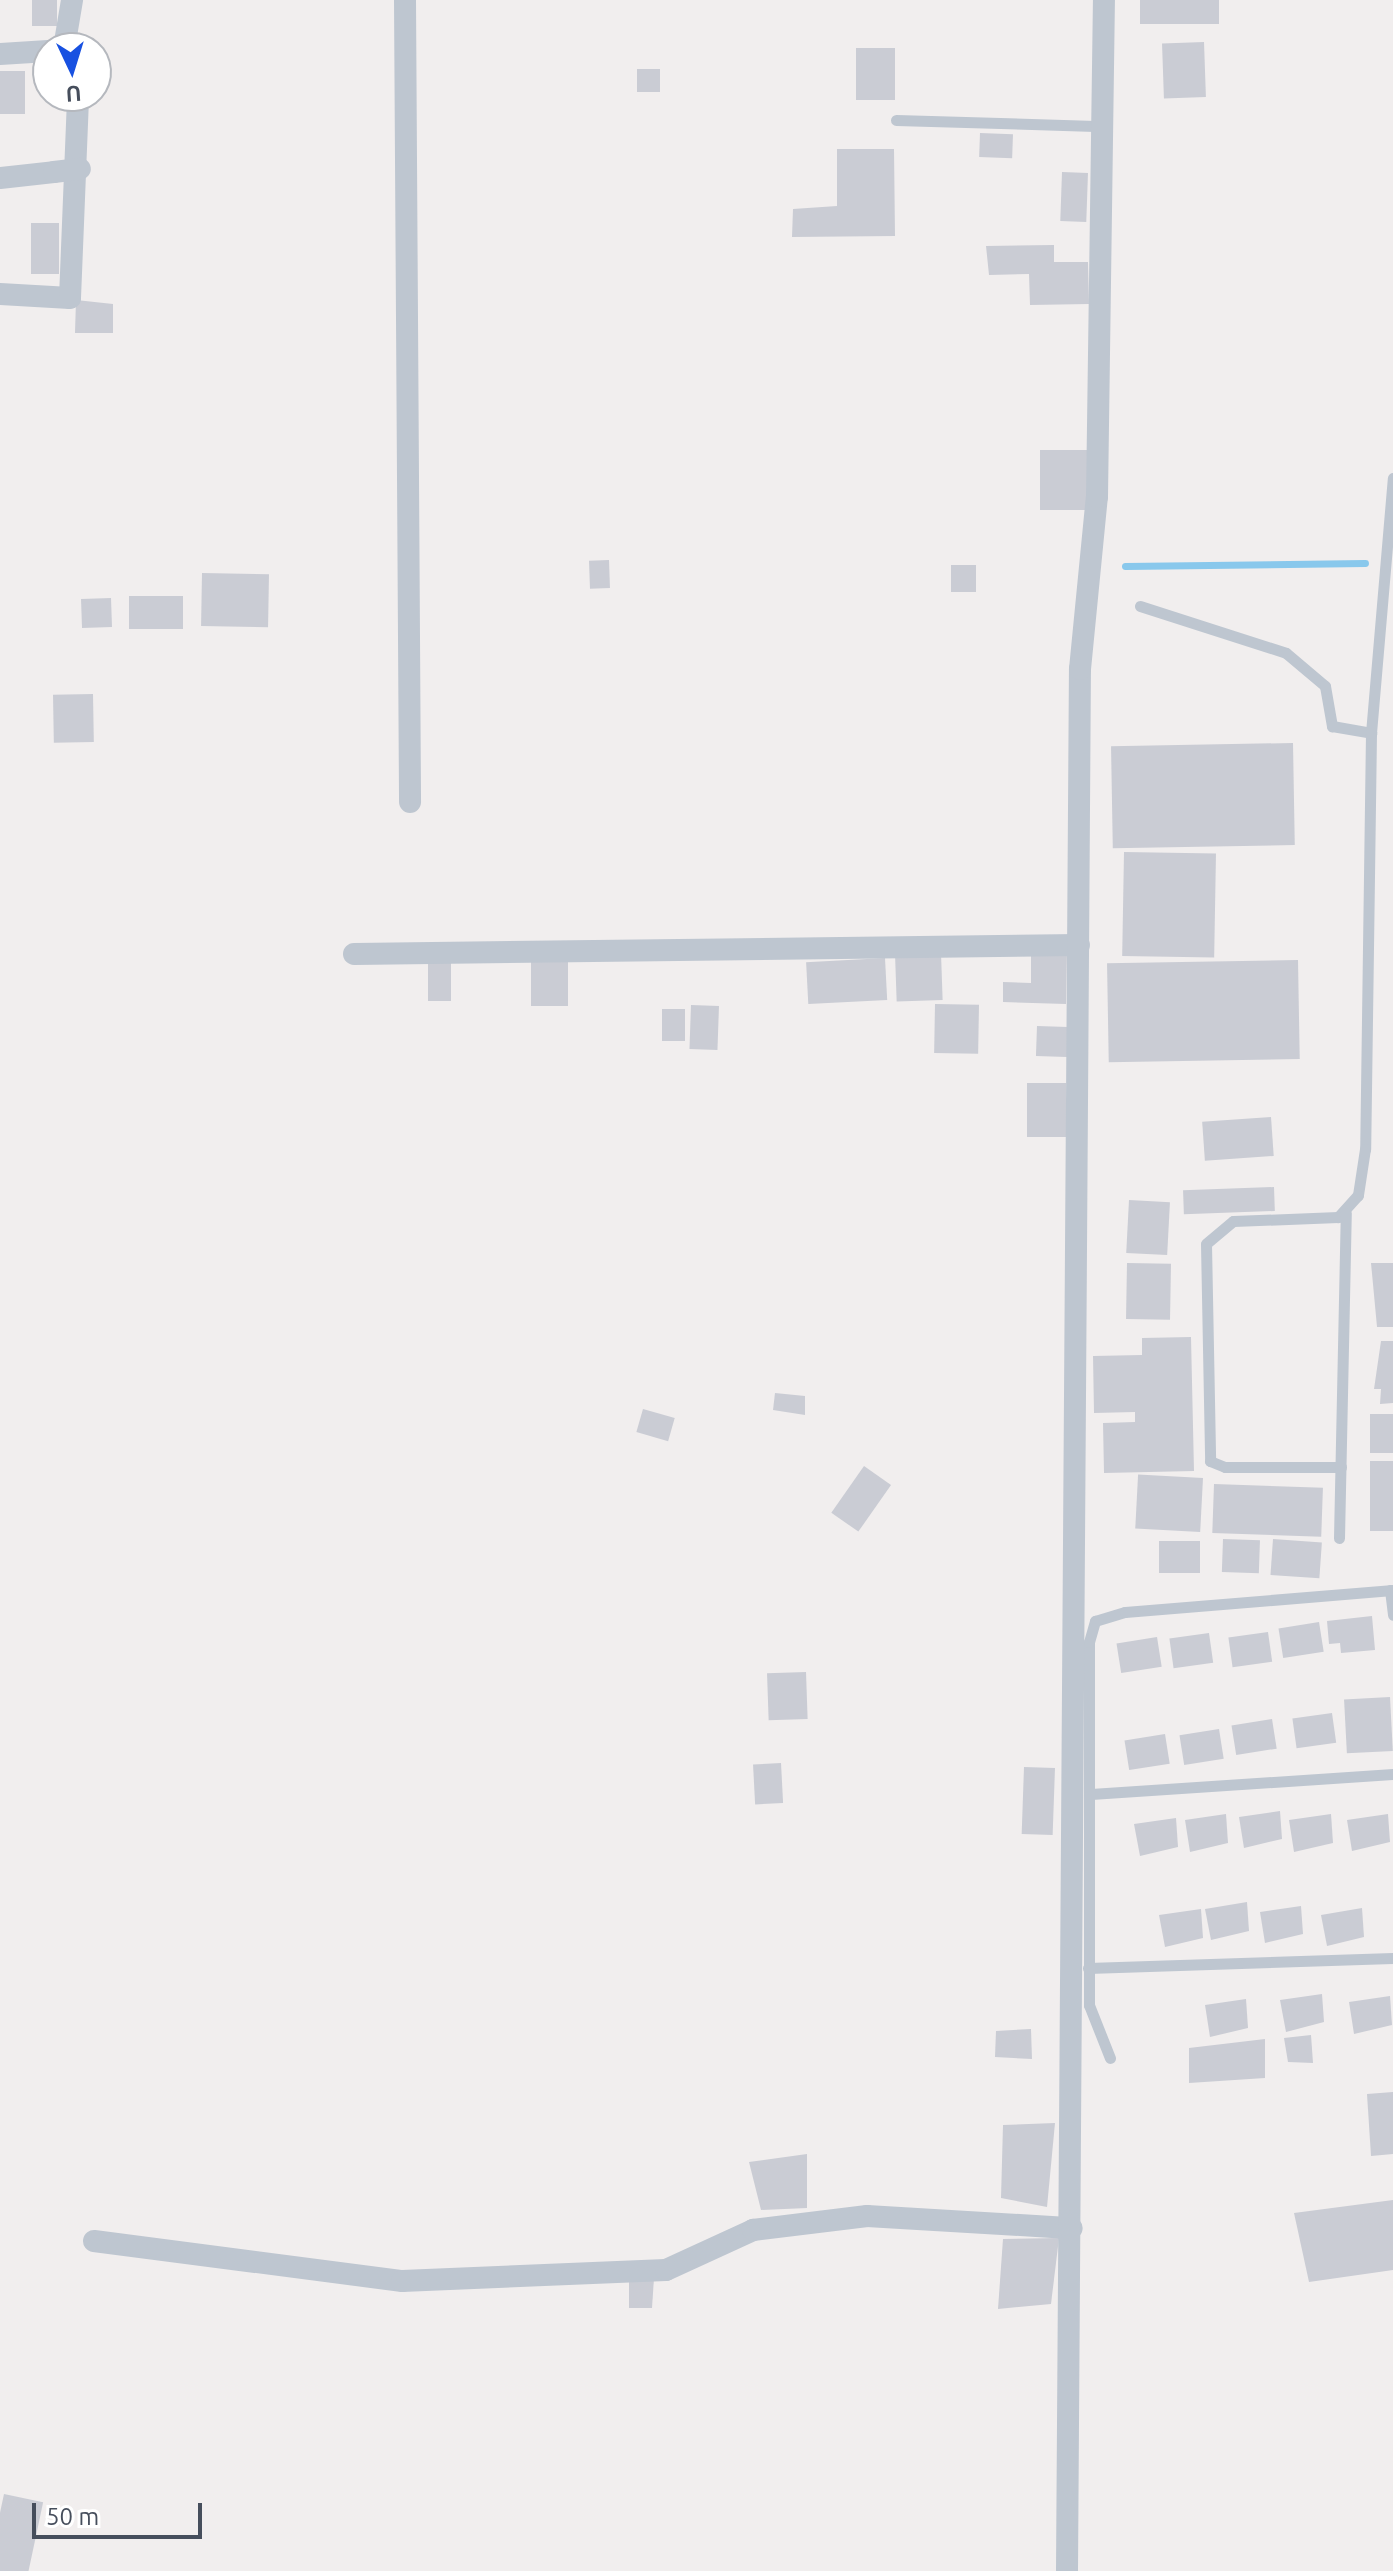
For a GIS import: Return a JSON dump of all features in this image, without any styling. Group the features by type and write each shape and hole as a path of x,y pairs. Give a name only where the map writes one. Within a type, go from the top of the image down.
{"street":[{"path":"69,32 72,0"},
{"path":"405,0 410,802"},
{"path":"1067,2571 1082,609 1097,497 1104,0"},
{"path":"0,54 32,52"},
{"path":"0,294 70,298 77,112"},
{"path":"0,178 80,169"},
{"path":"354,954 1079,945"},
{"path":"94,2241 402,2281 666,2270 753,2230 867,2216 1072,2228"}],"lane":[{"path":"896,120 1104,126"},
{"path":"1339,1538 1346,1213 1364,1173 1371,733 1380,584 1393,478"},
{"path":"1140,606 1286,653 1325,686 1332,726 1371,733"},
{"path":"1341,1467 1225,1467 1210,1461 1205,1273 1206,1244 1225,1223 1346,1213"},
{"path":"1110,2058 1089,2005 1095,1621 1125,1612 1391,1590 1393,1615"},
{"path":"1091,1794 1393,1774"},
{"path":"1088,1968 1393,1958"}],"building":[{"path":"32,0 57,0 57,26 32,26"},
{"path":"1140,0 1219,0 1219,24 1140,24"},
{"path":"1204,42 1206,97 1164,98 1162,43"},
{"path":"856,48 895,48 895,100 856,100"},
{"path":"637,69 660,69 660,92 637,92"},
{"path":"0,71 25,71 25,114 0,114"},
{"path":"980,133 1013,134 1012,158 979,157"},
{"path":"837,149 894,149 895,236 792,237 793,209 837,206"},
{"path":"1062,172 1088,173 1086,222 1060,221"},
{"path":"31,223 59,223 59,274 31,274"},
{"path":"1054,245 1054,262 1088,262 1089,304 1030,305 1029,274 989,275 986,246"},
{"path":"76,300 113,304 113,333 75,333"},
{"path":"1040,450 1090,450 1090,510 1040,510"},
{"path":"609,560 610,588 590,589 589,561"},
{"path":"951,565 976,565 976,592 951,592"},
{"path":"202,573 269,574 268,627 201,626"},
{"path":"129,596 183,596 183,629 129,629"},
{"path":"111,598 112,627 82,628 81,599"},
{"path":"93,694 94,742 54,743 53,695"},
{"path":"1293,743 1295,845 1113,848 1111,746"},
{"path":"1124,852 1216,854 1214,958 1122,956"},
{"path":"1031,951 1067,952 1066,1004 1003,1002 1003,982 1031,983"},
{"path":"941,953 943,1000 897,1002 895,955"},
{"path":"885,958 887,1000 808,1004 806,962"},
{"path":"1298,960 1300,1059 1109,1062 1107,963"},
{"path":"428,961 451,961 451,1001 428,1001"},
{"path":"531,962 568,962 568,1006 531,1006"},
{"path":"935,1004 979,1005 978,1054 934,1053"},
{"path":"691,1005 719,1006 717,1050 689,1049"},
{"path":"662,1009 685,1009 685,1041 662,1041"},
{"path":"1037,1026 1068,1027 1067,1057 1036,1056"},
{"path":"1027,1083 1066,1083 1066,1137 1027,1137"},
{"path":"1271,1117 1274,1156 1205,1161 1202,1122"},
{"path":"1274,1187 1275,1211 1184,1214 1183,1190"},
{"path":"1129,1200 1170,1202 1167,1255 1126,1253"},
{"path":"1127,1263 1171,1264 1170,1320 1126,1319"},
{"path":"1371,1263 1393,1263 1393,1327 1377,1327"},
{"path":"1191,1337 1194,1471 1104,1473 1103,1423 1135,1422 1135,1412 1094,1413 1093,1356 1142,1355 1142,1338"},
{"path":"1381,1341 1393,1341 1393,1403 1380,1404 1381,1389 1374,1389"},
{"path":"775,1393 805,1396 805,1415 773,1410"},
{"path":"643,1409 675,1418 668,1441 636,1432"},
{"path":"1370,1414 1393,1414 1393,1453 1370,1453"},
{"path":"1370,1461 1393,1461 1393,1531 1370,1531"},
{"path":"864,1466 891,1485 858,1532 831,1513"},
{"path":"1138,1475 1203,1478 1200,1532 1135,1529"},
{"path":"1214,1484 1323,1488 1321,1537 1212,1533"},
{"path":"1223,1539 1260,1540 1259,1573 1222,1572"},
{"path":"1273,1539 1322,1542 1319,1578 1270,1575"},
{"path":"1159,1541 1200,1541 1200,1573 1159,1573"},
{"path":"1372,1616 1375,1650 1341,1653 1340,1643 1329,1644 1327,1621"},
{"path":"1319,1622 1324,1652 1283,1658 1279,1628"},
{"path":"1268,1632 1272,1662 1233,1667 1228,1638"},
{"path":"1209,1633 1213,1663 1174,1668 1169,1639"},
{"path":"1157,1637 1162,1667 1121,1673 1117,1643"},
{"path":"806,1672 808,1719 769,1720 767,1673"},
{"path":"1390,1697 1393,1751 1347,1753 1344,1699"},
{"path":"1332,1713 1336,1743 1297,1748 1292,1719"},
{"path":"1272,1719 1277,1749 1236,1755 1232,1725"},
{"path":"1219,1729 1224,1759 1184,1765 1179,1735"},
{"path":"1165,1734 1170,1764 1129,1770 1125,1740"},
{"path":"781,1763 783,1803 755,1804 753,1764"},
{"path":"1024,1767 1055,1768 1053,1835 1022,1834"},
{"path":"1280,1811 1282,1839 1244,1848 1239,1817"},
{"path":"1226,1814 1228,1843 1190,1852 1185,1820"},
{"path":"1331,1814 1333,1843 1294,1852 1289,1820"},
{"path":"1388,1814 1390,1842 1352,1851 1347,1820"},
{"path":"1176,1818 1178,1847 1140,1856 1134,1824"},
{"path":"1247,1902 1249,1931 1211,1940 1205,1909"},
{"path":"1301,1906 1303,1934 1265,1943 1260,1912"},
{"path":"1362,1908 1364,1937 1327,1946 1321,1915"},
{"path":"1201,1909 1203,1938 1165,1947 1159,1915"},
{"path":"1322,1994 1324,2022 1286,2032 1280,2000"},
{"path":"1390,1996 1392,2025 1354,2034 1349,2002"},
{"path":"1246,1999 1248,2028 1210,2037 1205,2005"},
{"path":"1031,2029 1032,2059 995,2057 996,2031"},
{"path":"1311,2035 1313,2063 1288,2062 1284,2038"},
{"path":"1265,2039 1265,2078 1189,2083 1189,2048"},
{"path":"1393,2092 1393,2154 1371,2156 1367,2094"},
{"path":"1055,2123 1047,2207 1001,2198 1003,2125"},
{"path":"807,2154 807,2208 761,2210 749,2162"},
{"path":"1393,2200 1393,2270 1309,2282 1294,2213"},
{"path":"1059,2238 1051,2304 998,2309 1003,2239"},
{"path":"654,2278 652,2308 629,2308 629,2280"},
{"path":"4,2494 43,2502 29,2571 0,2571 0,2513"}],"waterway":[{"path":"1125,566 1365,563"}]}
